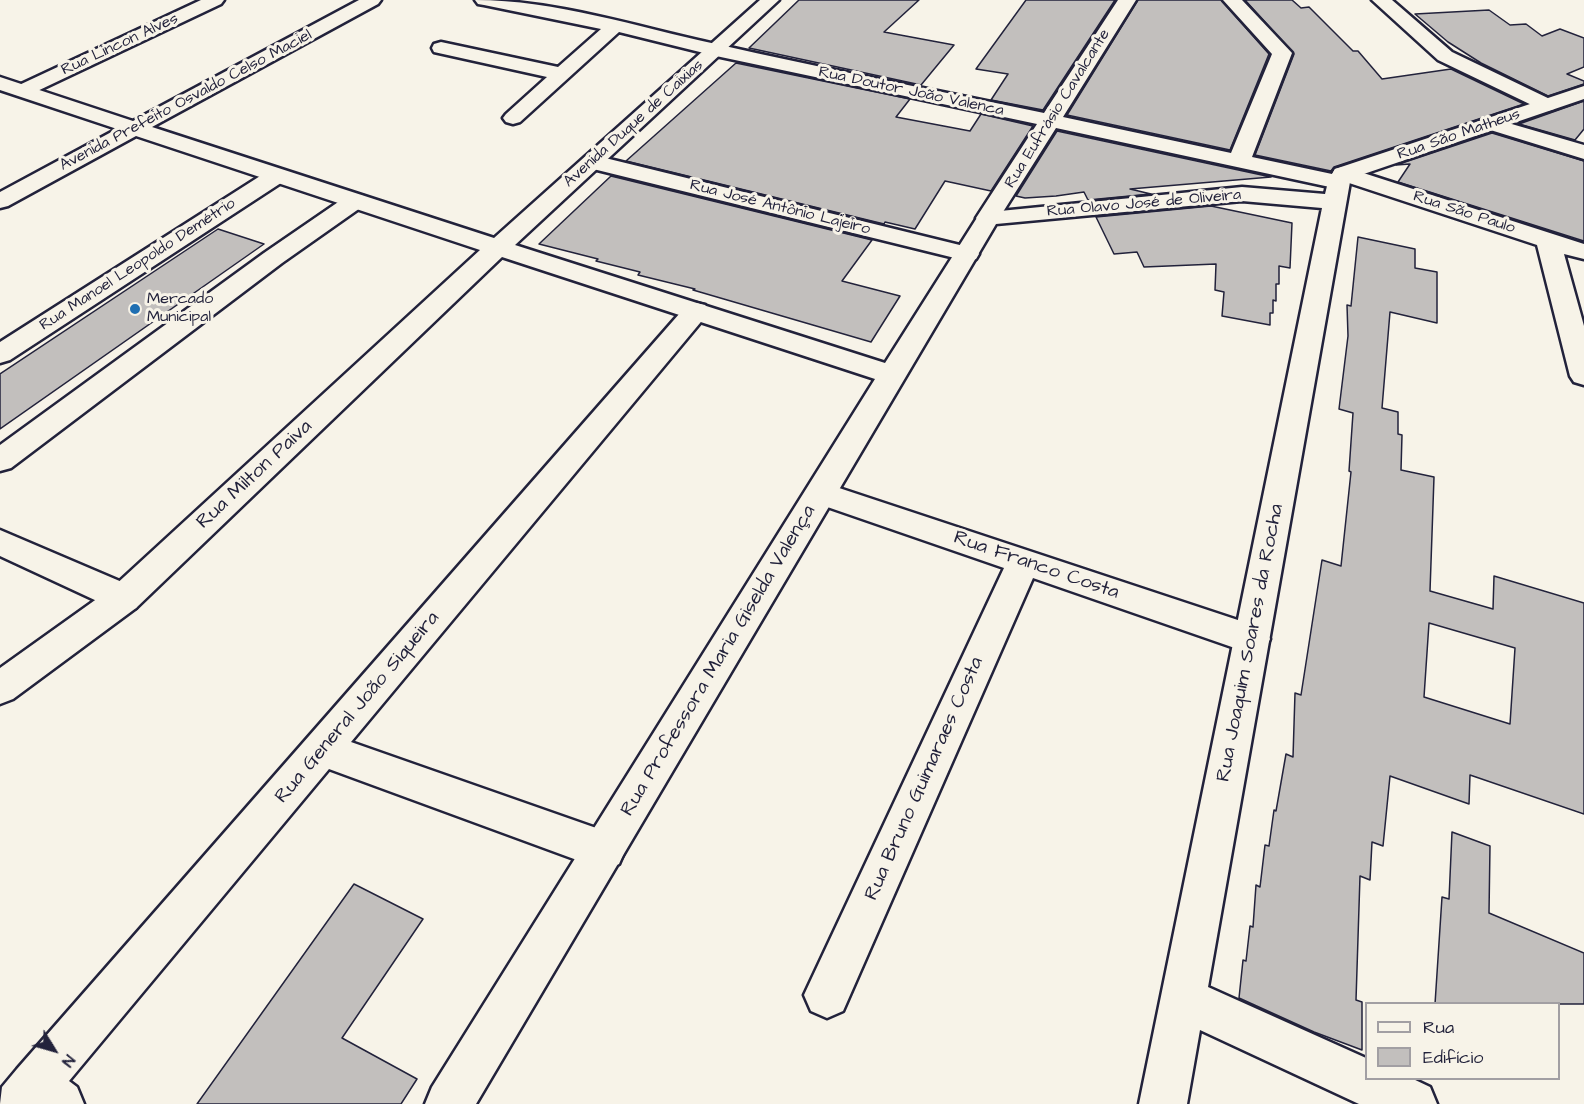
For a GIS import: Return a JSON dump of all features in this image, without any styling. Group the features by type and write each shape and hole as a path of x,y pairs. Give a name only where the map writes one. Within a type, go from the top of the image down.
{"street":[{"name":"Rua Lincon Alves","path":"24,90 215,0"},
{"name":"Avenida Prefeito Osvaldo Celso Maciel","path":"0,201 126,125 344,0"},
{"name":"Avenida Prefeito Osvaldo Celso Maciel","path":"0,183 126,125 372,0"},
{"name":"Rua Doutor João Valenca","path":"484,0 615,26 716,50 1239,161 1339,186"},
{"name":"Avenida Duque de Caixias","path":"498,247 770,0"},
{"name":"Rua Eufrásio Cavalcante","path":"988,218 1127,0"},
{"path":"1232,0 1282,53 1239,161"},
{"path":"1381,0 1445,56 1546,105"},
{"path":"513,118 615,26"},
{"path":"441,48 562,74"},
{"path":"0,83 276,176 893,375"},
{"name":"Rua São Matheus","path":"1339,186 1491,124 1584,92"},
{"path":"1491,124 1584,152"},
{"name":"Rua José Antônio Lajeiro","path":"593,162 967,254"},
{"name":"Rua Manoel Leopoldo Demétrio","path":"0,354 276,176"},
{"name":"Rua Olavo José de Oliveira","path":"988,218 1339,186"},
{"name":"Rua São Paulo","path":"1339,186 1548,240 1584,252"},
{"name":"Rua Joaquim Soares da Rocha","path":"1163,1104 1339,186"},
{"path":"0,460 273,258 355,201"},
{"name":"Rua Professora Maria Giselda Valença","path":"449,1104 988,218"},
{"path":"1548,240 1584,376"},
{"name":"Rua Milton Paiva","path":"0,688 124,598 498,247"},
{"name":"Rua General João Siqueira","path":"38,1098 322,749 696,311"},
{"name":"Rua Franco Costa","path":"821,493 1252,639"},
{"path":"0,542 124,598"},
{"name":"Rua Bruno Guimaraes Costa","path":"827,995 1023,562"},
{"path":"322,749 604,850"},
{"path":"1183,999 1413,1104"}],"building":[{"path":"799,0 919,0 884,32 954,45 921,85 749,48"},
{"path":"1026,0 1115,0 1043,110 991,100 1008,74 976,69"},
{"path":"1138,0 1221,0 1269,54 1230,150 1067,115"},
{"path":"1245,0 1292,0 1301,8 1309,7 1353,51 1358,51 1382,79 1451,69 1524,104 1334,167 1331,171 1255,155 1294,54"},
{"path":"1489,10 1510,25 1526,24 1542,36 1560,29 1584,38 1584,67 1567,74 1584,81 1584,84 1548,96 1481,63 1448,42 1415,14"},
{"path":"736,63 910,99 896,117 970,131 981,114 1033,126 991,191 945,181 915,229 885,222 884,224 626,161"},
{"path":"1584,101 1584,129 1575,140 1519,124"},
{"path":"1057,131 1271,177 1130,189 1151,194 1088,200 1084,192 1025,198 1016,196"},
{"path":"1492,133 1584,161 1584,241 1398,182 1410,164 1396,165"},
{"path":"611,176 872,240 842,281 900,296 871,342 693,290 695,289 638,275 640,272 596,261 598,259 539,244"},
{"path":"1211,206 1292,223 1290,268 1279,266 1279,284 1276,284 1276,301 1273,300 1270,325 1222,316 1224,292 1215,290 1216,264 1144,267 1137,252 1114,254 1096,217"},
{"name":"Mercado Municipal","path":"218,229 264,244 0,429 0,374"},
{"path":"1358,237 1415,249 1415,268 1437,272 1437,323 1390,312 1382,408 1398,412 1398,434 1402,435 1401,470 1434,477 1430,591 1493,609 1494,576 1584,603 1584,814 1470,775 1469,804 1390,776 1383,846 1372,842 1370,880 1360,876 1356,1000 1362,1002 1362,1050 1314,1032 1239,998 1243,960 1246,961 1250,926 1253,927 1256,885 1260,887 1265,845 1269,846 1286,754 1293,757 1295,693 1301,695 1322,560 1341,566 1351,472 1349,471 1353,413 1339,409 1348,336 1347,305 1351,306","holes":["1429,623 1515,648 1510,724 1424,697"]},
{"path":"1452,832 1490,846 1489,913 1584,953 1584,1004 1435,1002 1442,897 1449,899"},
{"path":"354,884 423,919 342,1038 417,1079 401,1104 197,1104"}],"place":[{"name":"Mercado Municipal","path":"135,309"}]}
